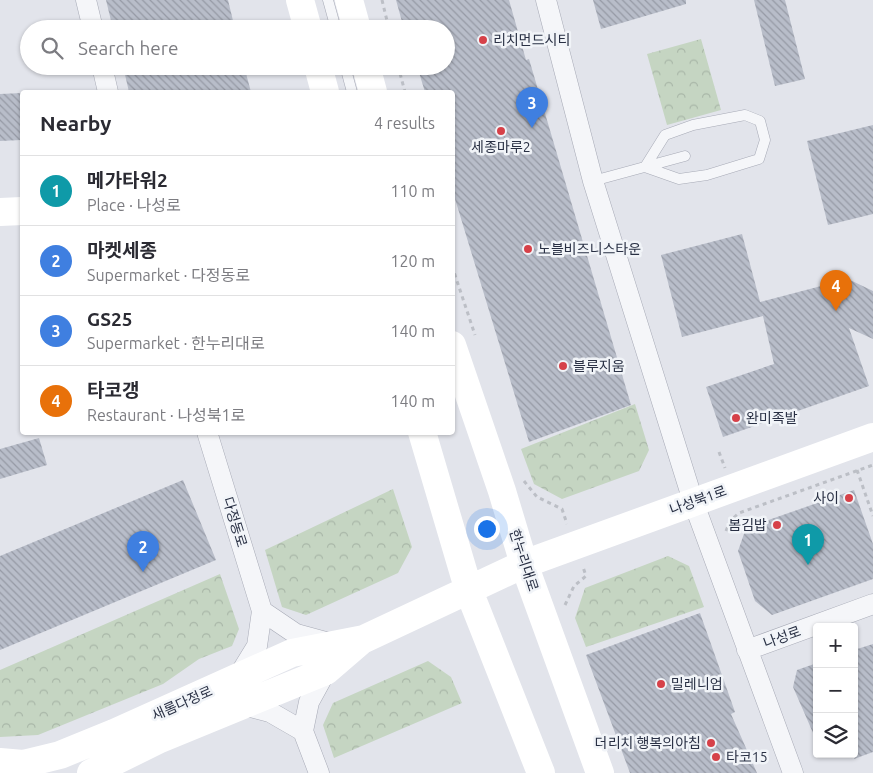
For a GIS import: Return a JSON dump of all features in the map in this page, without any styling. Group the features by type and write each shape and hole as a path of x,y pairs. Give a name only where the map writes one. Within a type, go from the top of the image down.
{"street":[{"path":"86,0 91,20"},
{"path":"300,0 306,20"},
{"path":"349,0 354,20"},
{"path":"546,0 593,181 693,501 746,650 793,773"},
{"path":"104,75 108,90"},
{"path":"320,75 324,90"},
{"path":"368,75 372,90"},
{"path":"0,212 20,211"},
{"name":"한누리대로","path":"464,340 502,491 524,564 600,773"},
{"name":"다정동로","path":"208,435 262,611"},
{"path":"423,435 469,591 541,773"},
{"name":"나성북1로","path":"524,564 873,437"},
{"name":"새롬다정로","path":"0,763 23,764 60,754 109,736 292,653 364,639 524,564"},
{"name":"나성로","path":"746,650 873,604"},
{"path":"238,677 257,646 262,611 296,634 334,645"},
{"name":"새롬다정로","path":"91,773 160,739 326,671 364,639"},
{"path":"319,773 303,731 309,702 326,671"},
{"path":"244,705 270,712 303,731"},
{"path":"0,763 10,773"}],"lane":[{"path":"328,0 334,20"},
{"path":"347,75 351,90"},
{"path":"745,115 760,121 765,140 759,159 707,175 679,179 645,167 665,135 693,125 745,115"},
{"path":"593,181 685,156"}],"path":[{"path":"382,0 387,20"},
{"path":"400,75 404,90"},
{"path":"455,284 464,340"},
{"path":"726,531 730,521 739,513 873,465"},
{"path":"858,470 873,516"},
{"path":"521,476 536,497 562,509"}],"green space":[{"path":"701,39 721,110 667,125 647,54"},
{"path":"635,404 649,450 639,471 562,499 534,484 521,449"},
{"path":"393,489 412,547 398,573 306,615 282,607 265,550"},
{"path":"668,556 689,566 704,607 586,647 575,618 585,588"},
{"path":"220,574 239,629 232,646 199,659 163,684 38,735 0,737 0,670"},
{"path":"428,661 451,677 462,703 334,758 323,725 333,703"}],"building":[{"path":"106,0 228,0 233,20 111,20"},
{"path":"396,0 509,0 526,60 529,59 631,405 529,442 455,199 455,90 424,90 420,75 455,75 455,20 402,20"},
{"path":"593,0 686,0 686,4 601,29"},
{"path":"754,0 785,0 805,79 775,86"},
{"path":"125,75 246,75 250,90 129,90"},
{"path":"20,93 20,140 0,141 0,94"},
{"path":"873,125 873,214 828,225 807,141"},
{"path":"742,234 760,302 848,279 873,291 873,339 849,328 869,386 723,437 706,387 774,364 763,316 682,337 661,255"},
{"path":"39,438 47,465 0,479 0,449"},
{"path":"183,480 216,560 0,650 0,556"},
{"path":"854,490 873,544 873,579 772,615 755,601 738,551 746,528"},
{"name":"밀레니엄","path":"700,613 735,712 731,714 757,773 630,773 586,655"},
{"path":"873,644 873,752 858,758 858,668 858,649"},
{"path":"813,664 813,733 793,687 797,670"}],"place":[{"name":"리치먼드시티","path":"483,40"},
{"name":"GS25","path":"532,128"},
{"name":"세종마루2","path":"501,131"},
{"name":"노블비즈니스타운","path":"528,249"},
{"name":"타코갱","path":"836,311"},
{"name":"블루지움","path":"563,366"},
{"name":"완미족발","path":"736,418"},
{"name":"사이","path":"849,498"},
{"name":"봄김밥","path":"777,525"},
{"name":"메가타워2","path":"808,565"},
{"name":"마켓세종","path":"143,572"},
{"name":"밀레니엄","path":"661,684"},
{"name":"더리치 행복의아침","path":"711,743"},
{"name":"타코15","path":"716,757"}]}
